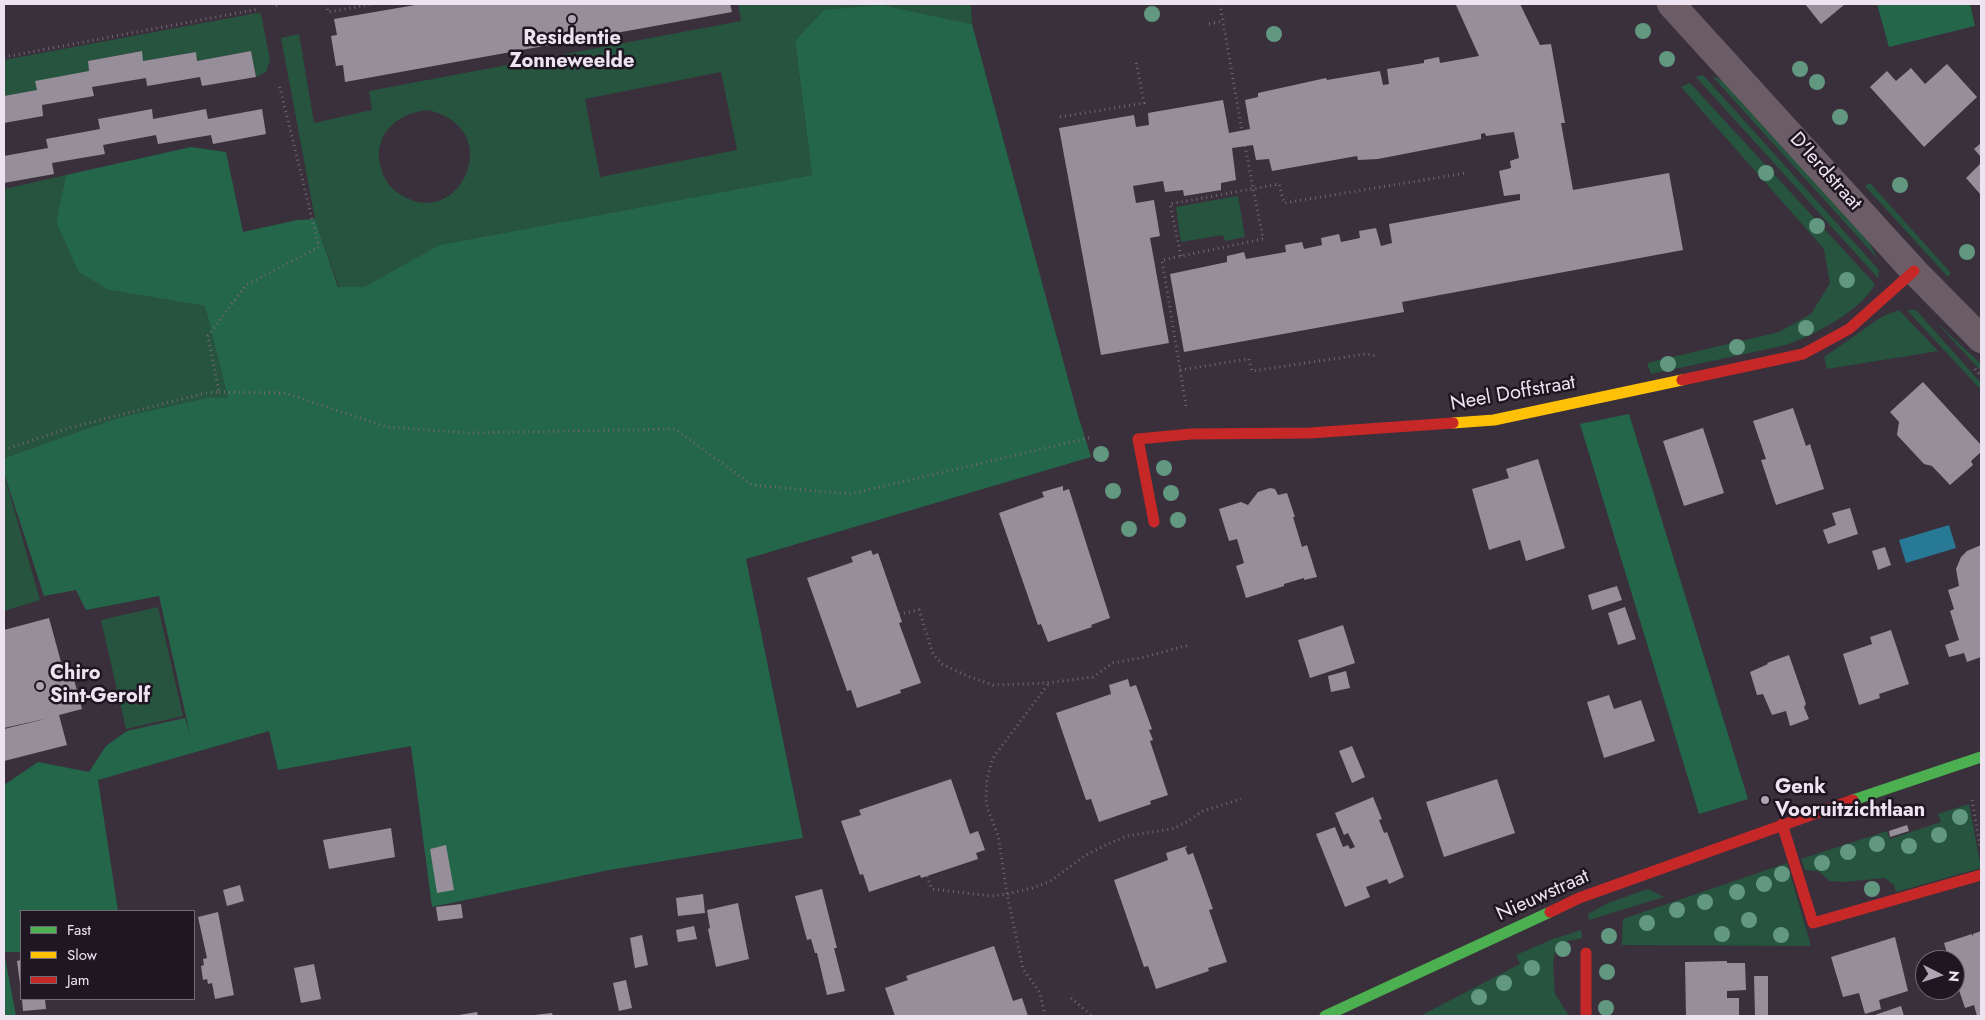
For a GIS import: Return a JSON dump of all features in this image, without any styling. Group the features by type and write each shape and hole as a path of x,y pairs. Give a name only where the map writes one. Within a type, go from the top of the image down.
{"street":[{"name":"D'Ierdstraat","path":"1670,4 1914,270 1981,339"},
{"name":"Neel Doffstraat","path":"1154,522 1138,440 1191,434 1388,429 1494,420 1803,354 1849,329 1914,270"},
{"name":"Nieuwstraat","path":"1325,1016 1579,898 1782,824 1981,757"},
{"path":"1782,824 1813,924 1981,875"},
{"path":"1586,953 1586,1016"}],"path":[{"path":"326,4 328,12 374,4"},
{"path":"1220,4 1242,131"},
{"path":"4,57 259,9"},
{"path":"1209,24 1224,21"},
{"path":"1060,117 1144,103 1136,61"},
{"path":"219,392 208,336 246,285 319,247 279,84"},
{"path":"1184,398 1162,260 1263,240 1245,146"},
{"path":"1181,256 1170,204 1279,184 1284,204 1466,173"},
{"path":"1180,370 1248,359 1252,371 1366,354 1377,356"},
{"path":"4,450 69,428 205,393 219,392 285,393 387,427 470,433 675,429 752,485 850,494 1089,438"},
{"path":"899,614 919,610 933,654 942,664 967,676 994,685 1049,683 1093,677 1113,663 1145,657 1189,645"},
{"path":"1045,1016 1040,993 1023,969 1007,894 998,835 986,800 987,778 993,758 1049,683"},
{"path":"927,876 932,889 991,896 1007,894 1049,882 1086,855 1127,836 1172,829 1203,811 1241,799"},
{"path":"1972,800 1981,851"},
{"path":"1071,998 1092,1016"}],"green space":[{"path":"738,4 971,4 972,24 882,5 795,42 812,175 439,245 364,287 349,290 339,287 315,219 281,38 299,34 314,123 372,110 369,91 741,21","holes":["721,72 737,150 600,177 585,99","428,110 452,120 465,135 470,152 468,170 459,186 446,198 428,203 409,199 393,189 386,180 379,154 385,133 393,124 414,113"]},
{"path":"1877,4 1970,4 1975,26 1889,47"},
{"path":"882,5 972,24 1077,412 1091,457 746,559 803,838 609,870 432,907 411,746 278,770 269,731 98,780 118,910 20,910 20,952 4,952 4,785 38,762 89,772 106,746 127,731 185,718 190,734 159,596 86,610 76,590 44,596 4,473 4,461 7,457 117,418 206,398 228,398 205,306 109,290 79,272 56,222 66,175 191,147 226,152 243,232 297,220 315,219 338,287 364,287 439,245 812,175 795,41 824,10"},
{"path":"257,13 261,14 270,60 266,72 256,77 251,51 197,61 195,52 143,61 141,51 88,61 89,71 37,90 4,96 4,60"},
{"path":"1703,75 1879,270 1878,278 1696,77"},
{"path":"1712,76 1722,80 1868,240 1877,258"},
{"path":"1690,83 1875,284 1869,294 1836,321 1797,341 1651,374 1647,363 1779,332 1811,314 1830,283 1824,249 1681,87"},
{"path":"66,175 56,222 109,290 205,306 228,398 206,398 117,418 7,457 4,461 4,189"},
{"path":"1870,183 1951,273 1948,277 1865,186"},
{"path":"1238,196 1245,237 1225,241 1223,235 1181,242 1176,207"},
{"path":"1899,310 1938,351 1827,369 1824,357 1883,316"},
{"path":"1907,310 1916,310 1981,383 1981,390"},
{"path":"1934,320 1981,364 1981,371"},
{"path":"1629,414 1748,799 1699,814 1580,424"},
{"path":"4,474 40,600 4,611"},
{"path":"158,607 183,716 126,729 101,620"},
{"path":"1969,804 1981,868 1896,892 1894,885 1885,878 1843,882 1830,881 1818,871 1805,870 1801,859 1887,831 1890,839 1941,822 1938,814"},
{"path":"1787,863 1811,946 1622,945 1623,919"},
{"path":"1648,889 1664,897 1589,920 1588,914 1608,903"},
{"path":"1581,930 1582,938 1563,942 1555,951 1553,964 1555,994 1569,1016 1420,1016 1520,964 1516,955 1553,939"},
{"path":"4,952 16,1016 4,1016"}],"water":[{"path":"1949,525 1956,548 1906,563 1899,540"}],"building":[{"path":"421,4 730,4 732,12 345,82 343,65 336,66 331,36 337,35 334,19"},
{"path":"1520,4 1540,45 1551,44 1565,123 1561,123 1573,190 1669,173 1683,250 1402,302 1404,312 1184,352 1170,274 1227,262 1227,256 1244,252 1246,259 1286,252 1285,245 1302,242 1304,249 1322,245 1321,238 1339,234 1341,242 1360,238 1359,231 1376,228 1381,246 1392,243 1389,224 1520,200 1520,194 1504,196 1499,171 1511,168 1510,161 1519,158 1514,132 1486,136 1485,133 1481,134 1481,139 1378,159 1358,160 1357,156 1272,171 1269,159 1256,160 1253,145 1232,148 1236,180 1221,183 1221,190 1184,196 1183,190 1165,192 1163,181 1133,186 1136,203 1154,200 1160,236 1150,238 1169,343 1101,355 1059,128 1134,115 1136,127 1149,125 1148,113 1223,100 1229,133 1250,129 1245,100 1258,97 1258,93 1326,78 1327,80 1380,71 1383,85 1389,84 1387,69 1424,63 1424,60 1439,57 1440,63 1479,56 1456,5"},
{"path":"1805,4 1845,4 1821,24"},
{"path":"142,51 143,61 196,52 197,61 251,51 256,77 202,86 200,77 147,86 146,78 92,87 94,96 42,105 43,116 4,123 4,96 37,90 35,81 89,71 88,61"},
{"path":"1947,64 1977,97 1924,147 1870,87 1887,71 1896,81 1911,68 1925,84"},
{"path":"152,109 153,119 206,109 208,119 262,109 266,134 213,144 211,135 158,144 156,135 103,145 105,154 52,163 54,174 4,183 4,156 48,148 46,139 100,129 98,119"},
{"path":"1981,143 1981,157 1974,149"},
{"path":"1981,163 1981,195 1966,178"},
{"path":"1923,382 1981,445 1981,452 1971,461 1973,465 1950,485 1932,466 1924,464 1897,435 1899,422 1890,412"},
{"path":"1793,408 1806,446 1810,444 1824,489 1776,505 1761,460 1766,459 1753,421"},
{"path":"1703,428 1724,493 1684,506 1663,441"},
{"path":"1538,459 1565,548 1526,561 1520,540 1489,550 1472,489 1509,478 1506,469"},
{"path":"1063,486 1063,491 1069,489 1110,618 1091,625 1092,627 1048,642 1041,624 1038,625 999,513 1044,497 1042,492"},
{"path":"1270,488 1275,489 1278,495 1287,493 1302,547 1307,545 1317,577 1304,580 1304,578 1246,598 1236,566 1244,563 1237,539 1229,541 1219,509 1241,502 1248,505 1258,492"},
{"path":"1850,508 1858,534 1828,544 1823,530 1836,525 1832,513"},
{"path":"1981,545 1981,657 1967,662 1964,653 1949,657 1945,645 1959,640 1950,611 1954,609 1948,590 1959,586 1956,569 1961,557 1967,551"},
{"path":"1885,547 1891,565 1878,570 1872,551"},
{"path":"871,550 873,555 878,553 902,622 899,623 921,683 900,690 901,693 857,708 851,690 847,691 807,578 853,562 851,557"},
{"path":"1617,586 1622,600 1592,610 1588,595"},
{"path":"1625,607 1636,639 1618,645 1608,613"},
{"name":"Chiro Sint-Gerolf","path":"49,618 61,662 69,661 82,709 59,715 67,745 4,761 4,729 49,718 4,728 4,630"},
{"path":"1343,625 1355,663 1310,678 1298,640"},
{"path":"1891,630 1909,684 1879,694 1880,698 1859,705 1843,654 1872,644 1870,637"},
{"path":"1789,655 1806,704 1804,707 1809,719 1790,726 1786,711 1772,715 1763,694 1757,695 1750,672"},
{"path":"1346,671 1350,688 1331,692 1328,676"},
{"path":"1128,679 1130,687 1136,685 1152,729 1149,730 1153,740 1150,741 1168,795 1150,801 1151,804 1099,822 1091,799 1086,800 1056,713 1111,694 1109,685"},
{"path":"1609,695 1614,709 1641,700 1655,741 1604,758 1587,702"},
{"path":"1352,746 1365,777 1352,783 1339,751"},
{"path":"951,779 970,834 978,831 985,850 976,853 978,859 921,878 920,875 869,892 863,874 860,875 841,821 861,815 859,810"},
{"path":"1497,779 1515,833 1444,857 1426,802"},
{"path":"1373,797 1382,819 1379,820 1384,833 1387,832 1404,877 1389,884 1387,879 1366,887 1370,897 1345,907 1316,834 1335,827 1343,847 1348,845 1350,849 1355,847 1348,833 1344,835 1335,813"},
{"path":"1907,825 1909,831 1890,837 1889,831"},
{"path":"391,828 395,857 329,869 323,840"},
{"path":"446,845 454,890 437,893 430,849"},
{"path":"1187,846 1185,848 1188,855 1193,853 1213,909 1209,910 1227,962 1208,968 1209,971 1156,989 1148,966 1144,967 1114,880 1168,860 1166,853"},
{"path":"240,885 244,901 227,906 223,890"},
{"path":"822,889 837,948 834,948 845,991 827,995 817,953 815,953 811,939 807,940 795,896"},
{"path":"703,894 705,913 678,916 676,898"},
{"path":"738,903 749,959 716,967 708,929 710,928 707,910"},
{"path":"461,904 463,918 438,921 436,907"},
{"path":"218,912 234,995 215,999 212,983 208,984 207,979 203,980 201,966 204,965 203,959 207,958 198,917"},
{"path":"694,926 697,939 678,942 676,930"},
{"path":"1981,931 1981,1016 1977,1016 1974,1005 1965,1008 1962,1000 1965,1000 1965,950 1946,950 1944,943 1972,934 1973,937 1973,934"},
{"path":"642,935 648,965 635,968 630,938"},
{"path":"1895,937 1908,991 1879,1000 1881,1009 1865,1014 1859,993 1843,997 1831,957"},
{"path":"994,946 1013,1001 1022,998 1028,1016 895,1016 885,988 908,980 906,976"},
{"path":"20,960 20,984 17,961"},
{"path":"1727,961 1727,963 1745,963 1746,990 1727,991 1727,998 1739,998 1739,1016 1686,1016 1685,962"},
{"path":"314,964 321,999 301,1003 294,968"},
{"path":"1754,976 1768,976 1768,1015 1755,1016"},
{"path":"626,980 632,1008 619,1011 613,983"},
{"path":"22,1000 45,1000 46,1009 23,1011"},
{"path":"1901,1006 1904,1016 1872,1016"},
{"path":"477,1012 478,1016 459,1016 459,1015"},
{"path":"552,1013 553,1016 534,1015"}],"traffic: fast":[{"path":"1853,800 1981,757"},
{"path":"1325,1016 1550,912"}],"traffic: slow":[{"path":"1453,423 1494,420 1682,380"}],"traffic: jam":[{"path":"1682,380 1803,354 1849,329 1914,271"},
{"path":"1154,522 1138,439 1191,434 1310,433 1453,423"},
{"path":"1550,912 1579,898 1853,800"},
{"path":"1782,824 1813,923 1981,875"},
{"path":"1586,953 1586,1016"}],"place":[{"name":"Residentie Zonneweelde","path":"572,19"},
{"name":"Chiro Sint-Gerolf","path":"40,686"},
{"name":"Genk Vooruitzichtlaan","path":"1765,800"}]}
